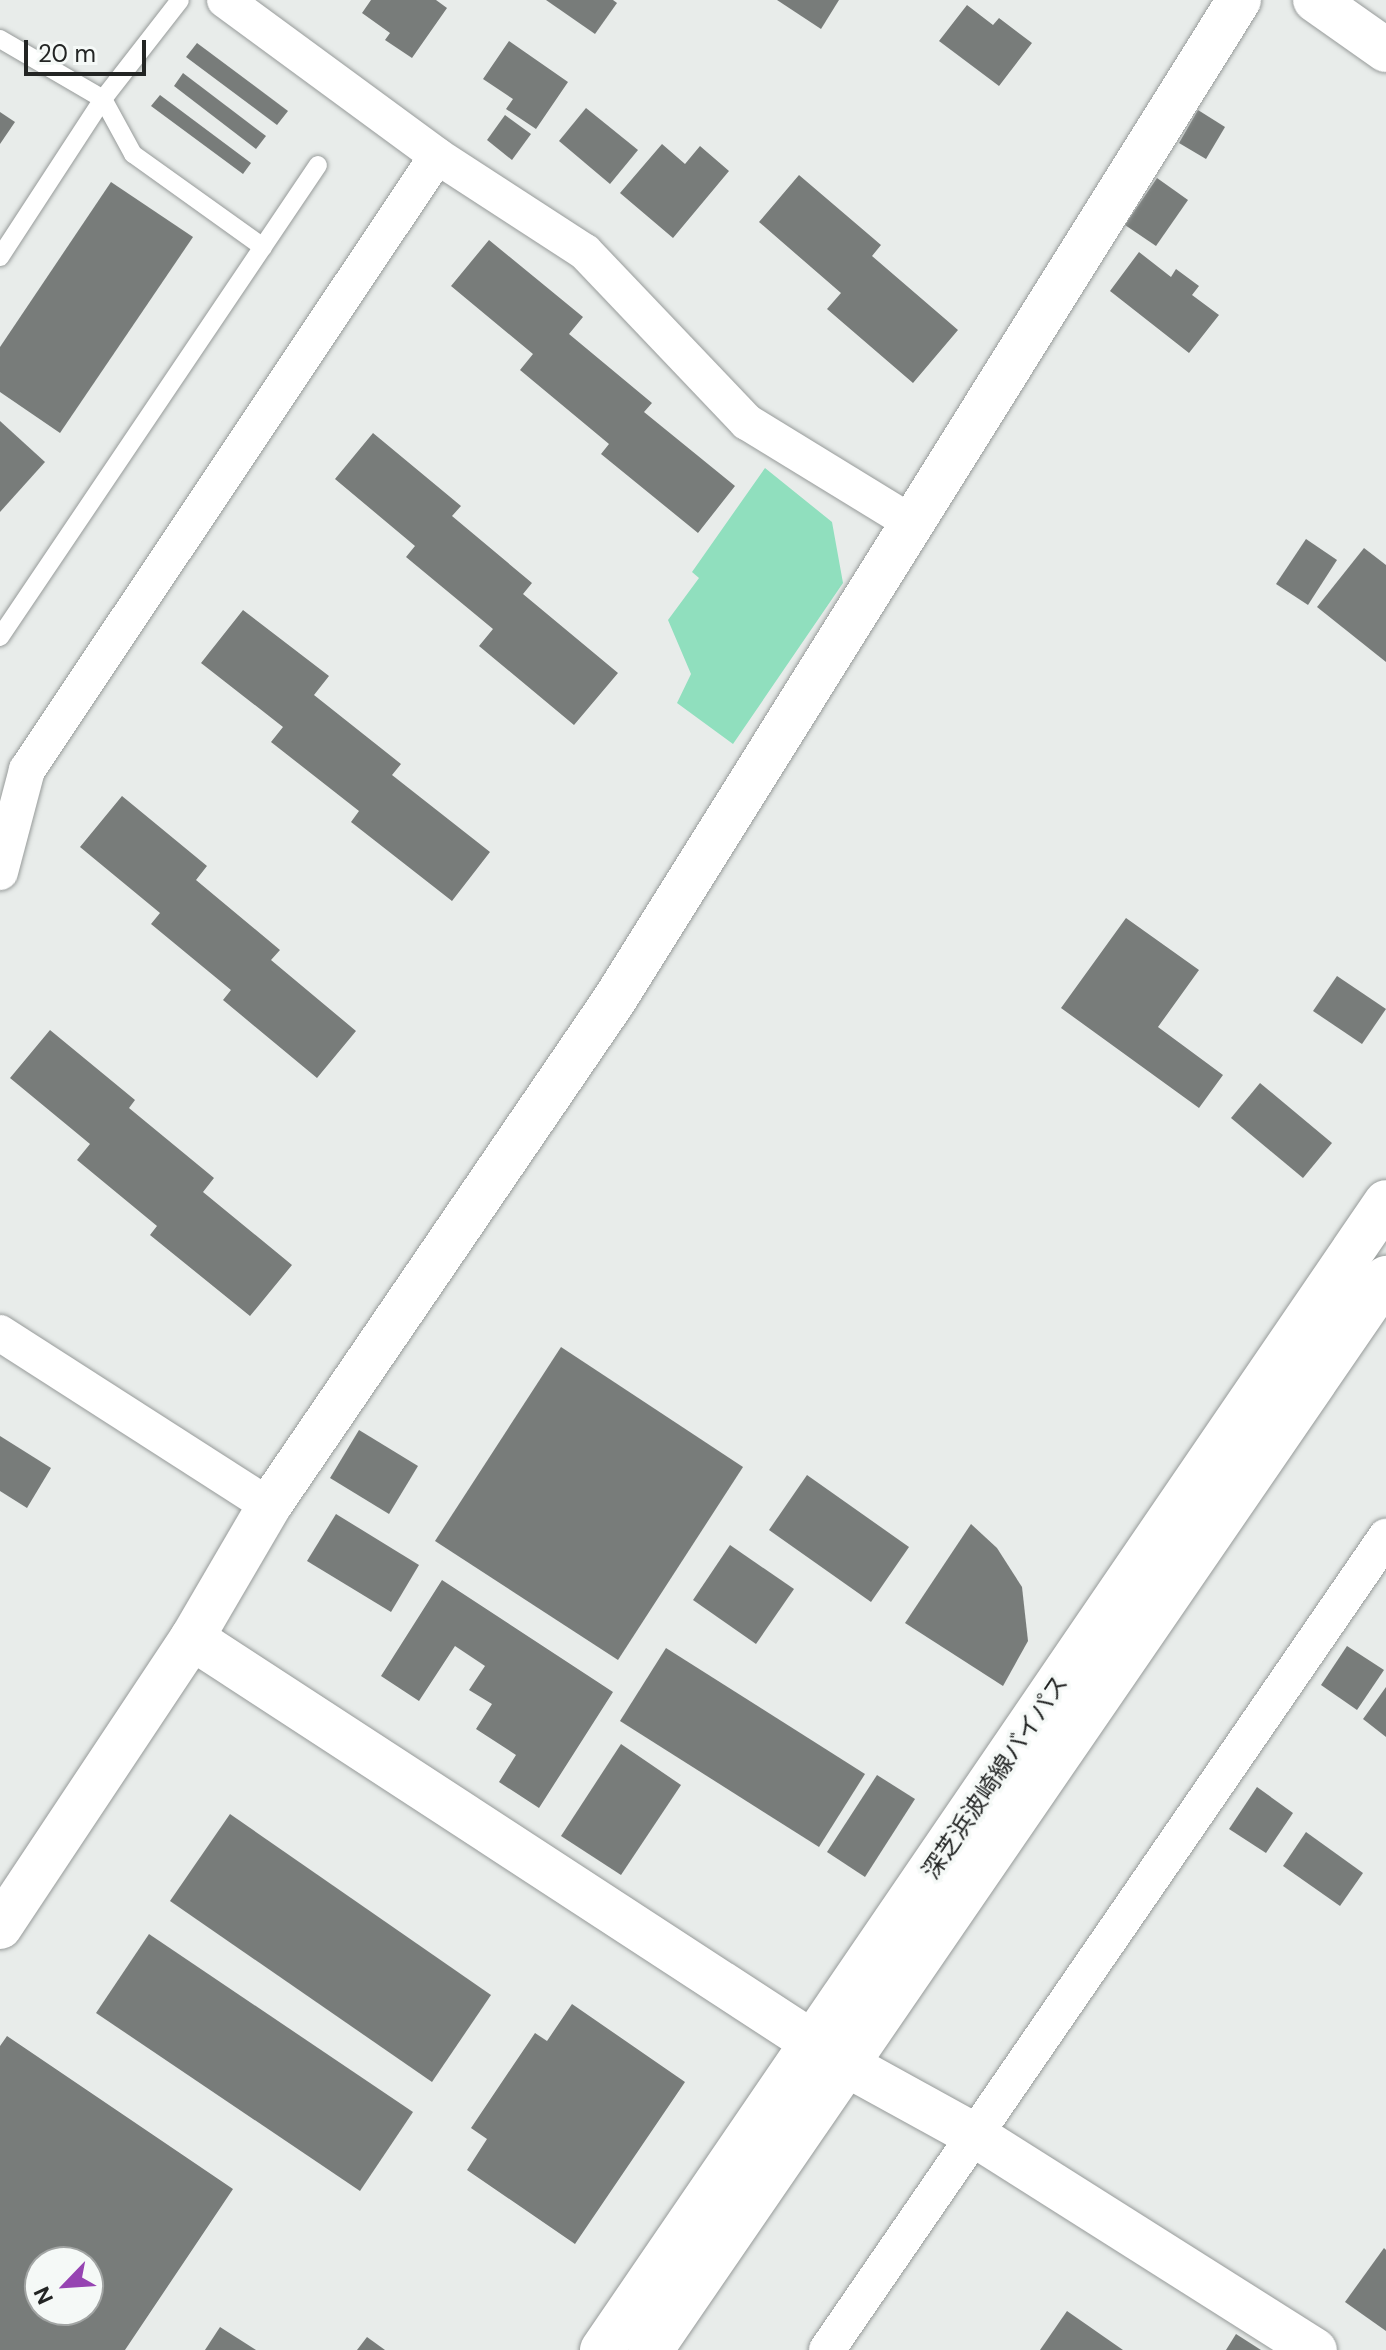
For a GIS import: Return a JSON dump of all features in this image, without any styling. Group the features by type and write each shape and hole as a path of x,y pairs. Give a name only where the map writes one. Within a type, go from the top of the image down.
{"street":[{"path":"225,0 437,156 585,252 747,422 912,523"},
{"path":"0,1927 192,1638 269,1506 615,999 1239,0"},
{"path":"1315,0 1386,50"},
{"path":"0,872 27,770 437,156"},
{"name":"深芝浜波崎線バイパス","path":"651,2350 831,2053 1386,1202"},
{"name":"深芝浜波崎線バイパス","path":"602,2350 831,2053 1386,1278"},
{"path":"4,1345 269,1506"},
{"path":"827,2350 1386,1537"},
{"path":"192,1638 831,2053 976,2136 1315,2350"}],"lane":[{"path":"0,257 103,99 180,0"},
{"path":"0,39 103,99 133,154 263,247"},
{"path":"0,637 318,165"}],"green space":[{"path":"765,468 832,522 843,583 733,744 677,703 691,674 668,620 699,578 692,572"}],"building":[{"path":"371,0 436,0 447,8 412,58 385,40 390,33 362,13"},
{"path":"546,0 613,0 617,3 595,34"},
{"path":"777,0 839,0 821,29"},
{"path":"967,5 993,25 999,18 1032,43 999,86 939,41"},
{"path":"509,41 568,82 536,129 506,109 513,99 483,79"},
{"path":"197,43 288,111 277,125 186,57"},
{"path":"183,73 266,136 256,149 174,86"},
{"path":"160,95 251,163 243,174 151,106"},
{"path":"586,108 638,150 610,184 559,141"},
{"path":"1198,110 1225,127 1206,159 1179,143"},
{"path":"0,112 15,122 0,144"},
{"path":"505,115 531,134 512,160 487,140"},
{"path":"662,144 685,164 700,146 729,171 673,238 620,193"},
{"path":"799,175 881,245 872,256 958,330 913,383 827,309 841,293 759,222"},
{"path":"1157,178 1188,200 1156,246 1125,225"},
{"path":"111,182 193,237 60,433 0,392 0,347"},
{"path":"489,240 583,317 569,334 652,403 644,412 735,486 698,533 601,454 609,444 520,370 533,354 451,286"},
{"path":"1139,252 1171,277 1176,269 1199,286 1192,295 1219,315 1189,353 1110,291"},
{"path":"0,421 45,462 0,512"},
{"path":"373,433 461,506 452,516 532,583 523,594 618,673 574,725 479,646 493,629 406,557 415,546 335,479"},
{"path":"1306,539 1337,560 1308,605 1276,584"},
{"path":"1364,548 1386,565 1386,662 1317,607"},
{"path":"243,610 329,676 314,695 401,764 392,775 490,852 452,901 351,822 359,811 271,742 283,727 201,663"},
{"path":"122,796 207,866 196,880 280,950 271,960 356,1031 317,1078 223,1000 231,990 151,924 160,913 80,847"},
{"path":"1126,918 1199,970 1158,1027 1223,1075 1199,1108 1061,1008"},
{"path":"1337,976 1386,1009 1362,1044 1313,1011"},
{"path":"50,1030 135,1100 129,1108 214,1178 203,1192 292,1265 250,1316 150,1235 157,1226 77,1160 90,1144 10,1078"},
{"path":"1260,1083 1332,1143 1303,1178 1231,1118"},
{"path":"561,1347 743,1467 618,1660 435,1541"},
{"path":"359,1430 418,1466 389,1514 330,1478"},
{"path":"0,1436 51,1468 27,1508 0,1491"},
{"path":"807,1475 909,1547 871,1602 769,1530"},
{"path":"336,1514 419,1565 391,1612 307,1561"},
{"path":"971,1524 997,1548 1022,1587 1028,1641 1003,1686 905,1623"},
{"path":"730,1545 794,1589 756,1644 693,1600"},
{"path":"442,1580 613,1692 539,1808 499,1782 516,1755 476,1729 492,1704 469,1690 485,1666 455,1646 419,1701 381,1676"},
{"path":"1347,1646 1384,1670 1357,1710 1321,1685"},
{"path":"666,1648 865,1774 819,1847 620,1721"},
{"path":"1386,1687 1386,1737 1363,1719"},
{"path":"621,1744 681,1785 621,1875 561,1836"},
{"path":"877,1775 915,1799 865,1877 827,1852"},
{"path":"1257,1787 1293,1813 1266,1853 1229,1829"},
{"path":"230,1814 491,1995 432,2082 170,1901"},
{"path":"1306,1832 1363,1873 1340,1906 1283,1866"},
{"path":"149,1934 413,2112 360,2191 96,2013"},
{"path":"572,2004 685,2082 575,2244 467,2170 487,2139 471,2128 535,2033 547,2041"},
{"path":"7,2036 233,2189 125,2350 0,2350 0,2046"},
{"path":"1384,2248 1386,2250 1386,2331 1345,2302"},
{"path":"1067,2311 1123,2350 1040,2350"},
{"path":"220,2327 256,2350 205,2350"},
{"path":"1236,2334 1261,2350 1226,2350"},
{"path":"367,2337 385,2350 357,2350"}]}
